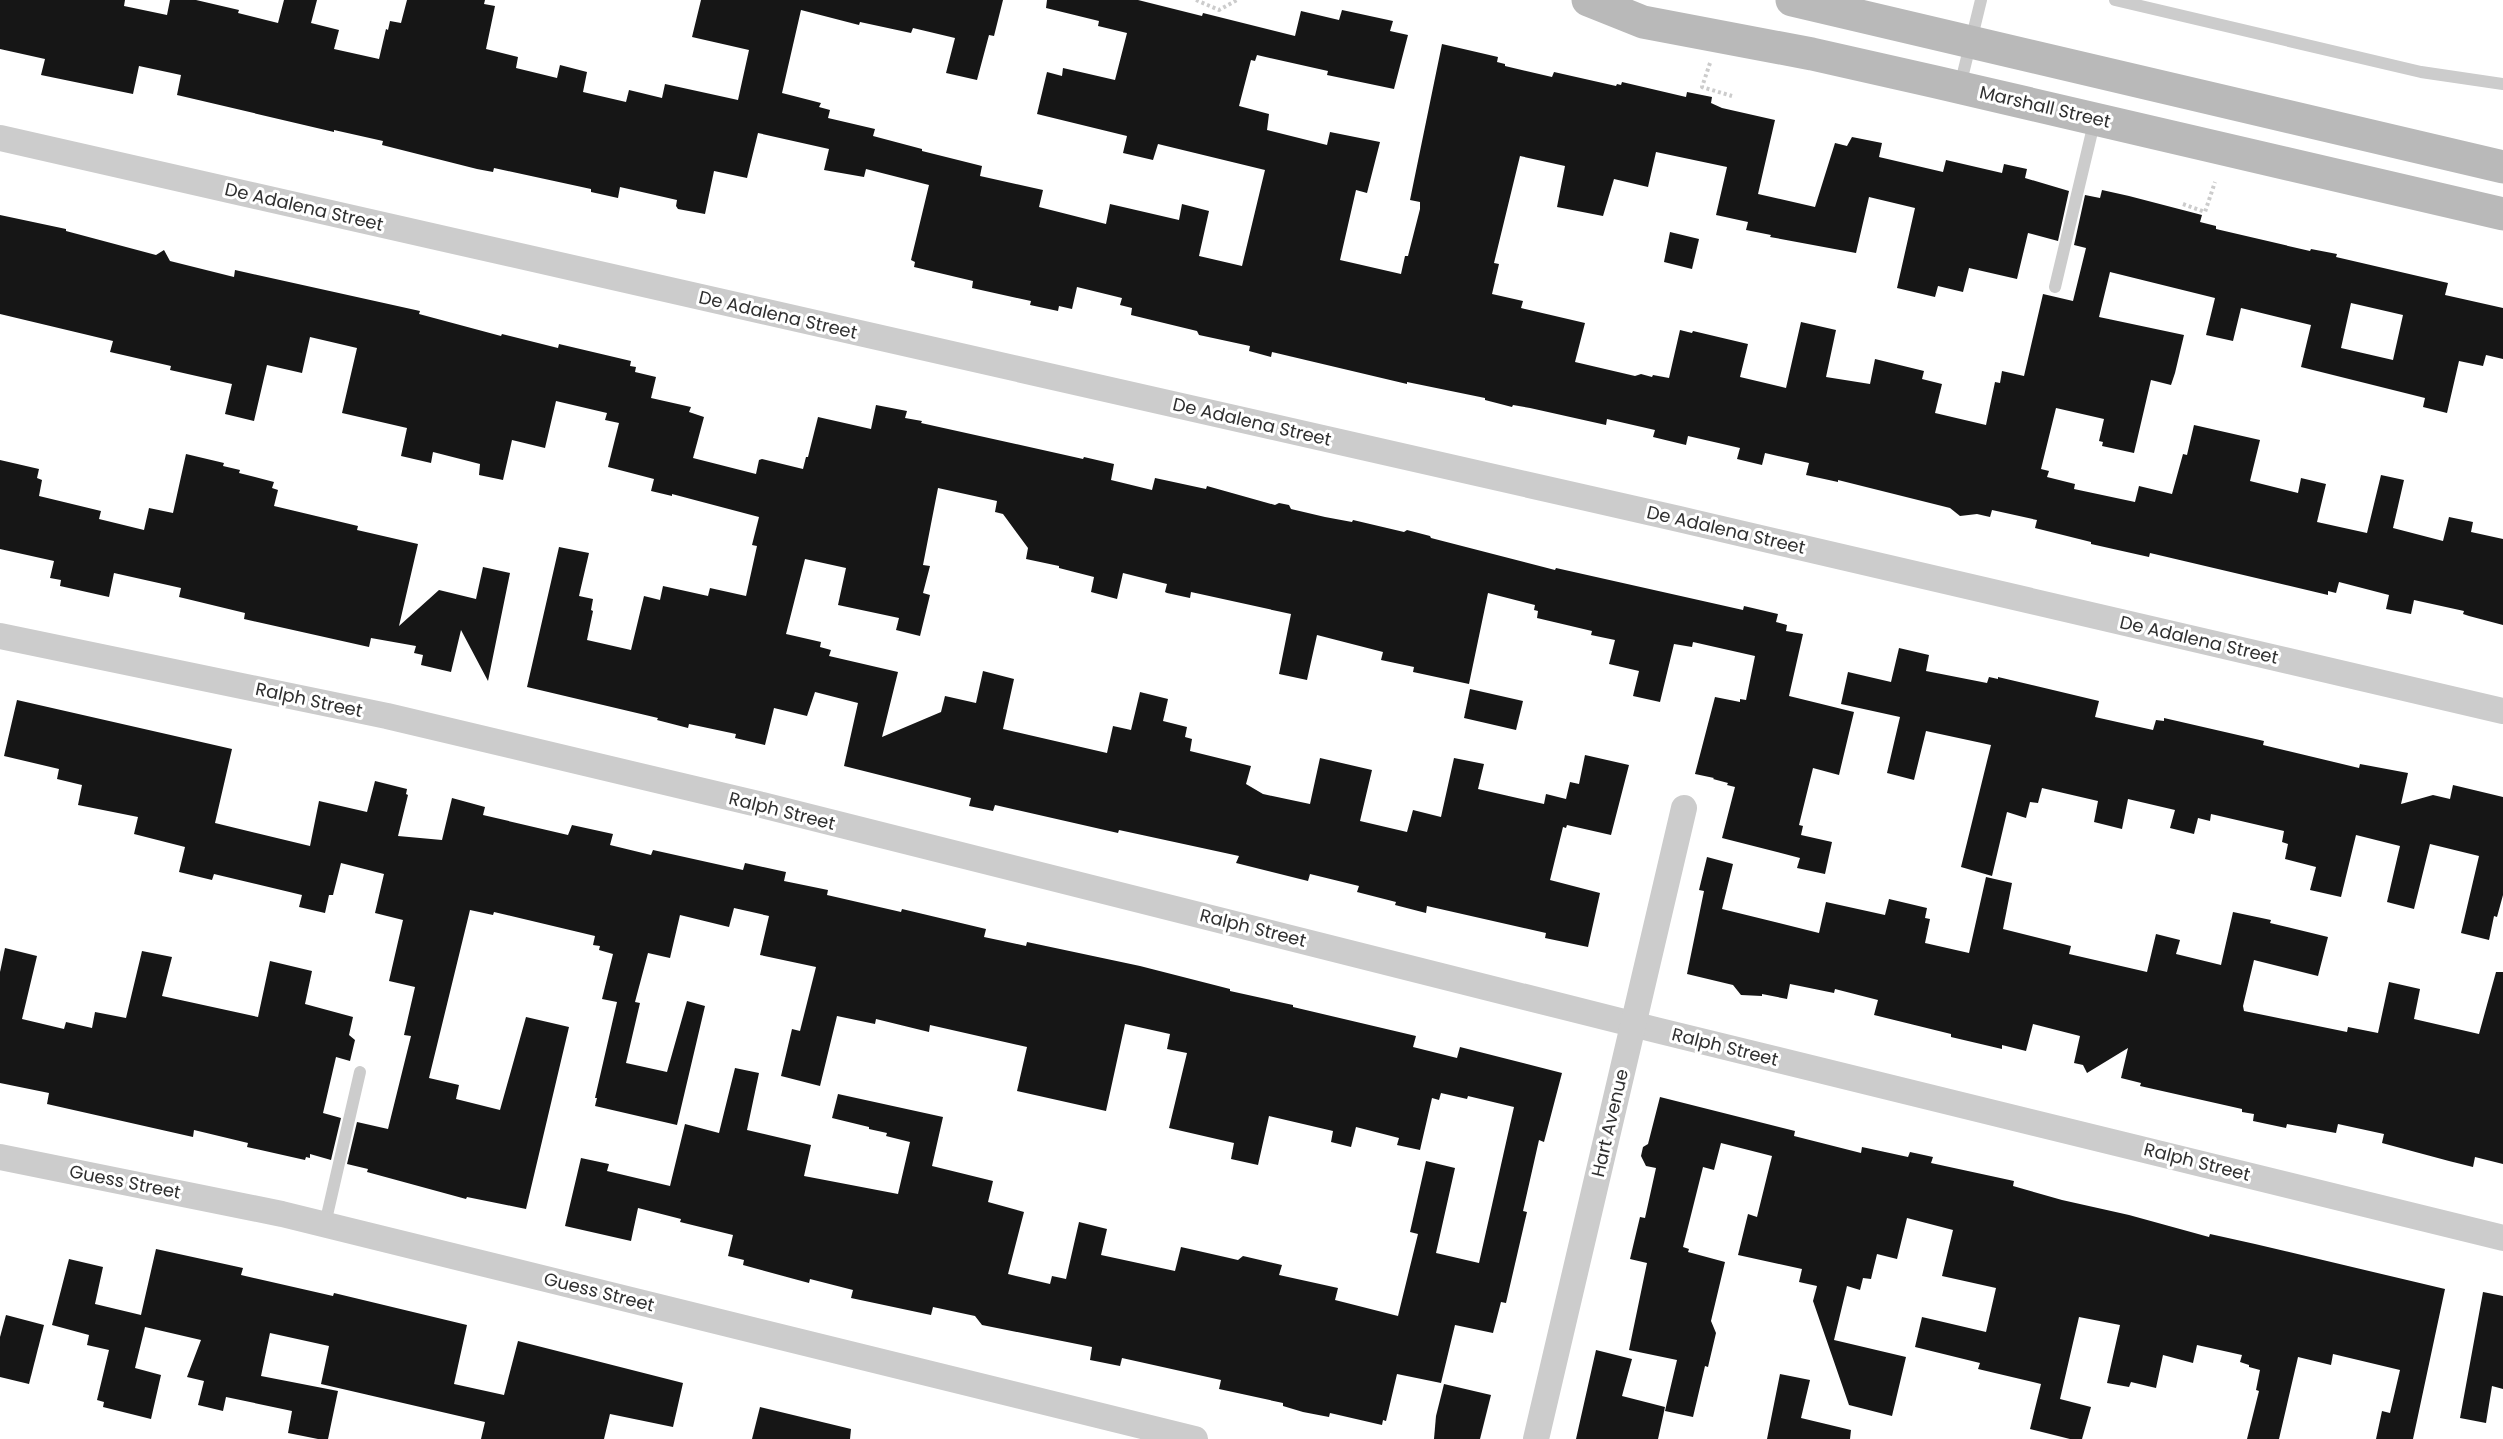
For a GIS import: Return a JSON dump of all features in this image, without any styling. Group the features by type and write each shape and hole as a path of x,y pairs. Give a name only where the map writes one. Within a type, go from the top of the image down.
{"street":[{"name":"Marshall Street","path":"1588,0 1643,22 1802,52 1960,87 2503,214"},
{"path":"1792,0 2503,166"},
{"name":"De Adalena Street","path":"0,138 1679,519 2503,711"},
{"name":"Ralph Street","path":"0,636 432,727 774,808 1634,1024 2503,1238"},
{"name":"Hart Avenue","path":"1536,1439 1684,808"},
{"name":"Guess Street","path":"0,1156 325,1224 1194,1439"}],"lane":[{"path":"1960,87 1981,0"},
{"path":"2115,0 2421,72 2503,84"},
{"path":"2055,287 2095,119"},
{"path":"325,1224 360,1072"}],"path":[{"path":"1196,0 1219,10 1237,0"},
{"path":"1710,63 1702,87 1732,96"},
{"path":"2183,204 2205,212 2215,182"}],"building":[{"path":"0,0 125,0 124,6 167,15 170,0 196,0 239,10 238,13 278,23 284,0 317,0 311,23 339,30 334,49 379,59 386,29 388,30 390,21 401,23 407,0 485,0 484,4 495,6 486,49 518,57 516,68 557,78 560,65 587,72 583,92 626,102 629,90 662,98 665,84 738,100 749,50 692,37 701,0 1003,0 994,36 989,35 977,80 946,73 955,38 913,28 911,33 860,22 859,25 801,10 782,93 821,103 819,107 830,110 828,118 875,129 873,136 982,166 980,176 1043,190 1039,207 1106,224 1110,204 1179,220 1182,204 1209,211 1199,256 1242,266 1265,170 1158,144 1153,160 1123,153 1127,136 1037,114 1047,72 1062,76 1063,68 1115,80 1127,33 1098,26 1099,21 1046,8 1047,0 1138,0 1202,16 1203,13 1295,36 1301,11 1339,20 1342,10 1393,21 1390,31 1408,35 1394,89 1327,75 1328,71 1257,55 1255,61 1251,60 1239,106 1269,114 1267,130 1327,145 1330,132 1380,142 1367,193 1356,190 1340,260 1401,274 1420,209 1420,202 1410,200 1442,44 1498,57 1497,62 1505,66 1552,77 1554,72 1616,86 1621,85 1622,82 1686,97 1687,92 1712,97 1711,103 1722,108 1775,120 1758,194 1815,207 1835,143 1847,146 1852,137 1882,143 1879,157 1943,172 1946,160 2002,173 2004,164 2027,169 2025,178 2069,191 2058,241 2028,233 2017,279 1969,268 1963,292 1938,286 1935,297 1897,288 1915,208 1869,197 1856,253 1770,237 1771,235 1746,230 1748,222 1716,215 1727,167 1656,152 1648,187 1614,179 1603,216 1557,207 1565,166 1520,156 1494,263 1499,264 1492,294 1523,301 1521,308 1585,323 1575,362 1635,376 1641,374 1669,378 1680,330 1692,333 1693,331 1748,344 1740,377 1786,388 1801,322 1836,330 1826,377 1870,384 1875,359 1924,371 1922,379 1942,384 1935,413 1986,425 1995,382 2000,383 2002,371 2024,376 2043,294 2073,301 2086,248 2074,245 2085,195 2100,198 2102,190 2202,215 2200,222 2216,226 2216,229 2310,251 2311,249 2337,254 2336,257 2448,283 2445,295 2503,308 2503,359 2486,355 2483,366 2459,361 2447,413 2423,407 2425,398 2301,367 2311,325 2241,308 2233,341 2206,335 2215,298 2110,272 2099,317 2184,335 2171,385 2151,380 2134,453 2102,446 2103,442 2099,441 2104,419 2056,408 2041,469 2049,471 2047,477 2075,484 2074,489 2135,502 2139,486 2172,494 2183,454 2187,455 2194,425 2260,440 2250,481 2298,493 2301,478 2326,484 2317,522 2367,533 2381,475 2404,480 2393,528 2443,541 2449,517 2473,522 2471,532 2503,539 2503,625 2463,614 2464,611 2414,600 2411,614 2386,609 2389,595 2339,582 2336,593 2328,591 2328,595 2150,553 2149,557 2091,544 2091,542 2035,528 2037,520 1992,510 1990,517 1977,514 1960,516 1950,508 1838,480 1838,482 1806,475 1809,463 1765,453 1762,465 1737,459 1740,448 1688,436 1686,445 1653,437 1655,430 1607,419 1606,425 1530,408 1513,405 1512,407 1485,400 1485,398 1407,382 1407,384 1272,352 1271,357 1249,351 1250,346 1199,335 1197,331 1131,315 1132,308 1120,305 1122,298 1077,287 1072,309 1059,306 1058,311 1030,305 1031,301 972,288 973,281 914,267 915,262 911,260 929,185 866,169 864,177 824,170 829,149 758,133 747,178 714,171 705,214 678,209 677,200 620,187 618,198 591,192 591,189 494,168 493,172 477,169 382,145 383,141 334,130 334,132 177,95 181,75 139,66 133,94 41,75 45,59 0,49","holes":["2351,303 2403,315 2393,360 2341,348"]},
{"path":"0,215 66,229 66,231 156,255 164,250 170,261 234,277 235,270 420,311 419,314 501,336 502,334 558,348 559,344 631,361 630,366 636,367 635,372 656,377 651,398 691,407 689,412 704,417 693,458 756,474 759,460 762,459 803,469 818,417 871,429 876,405 907,411 905,418 922,421 921,423 1114,464 1111,480 1152,490 1155,478 1206,489 1207,486 1275,505 1279,503 1289,505 1291,509 1325,517 1352,522 1353,520 1404,532 1407,530 1555,570 1556,568 1743,610 1744,606 1778,614 1776,622 1787,625 1786,631 1803,634 1789,696 1854,712 1839,775 1813,768 1799,825 1803,826 1801,835 1832,842 1825,874 1797,868 1800,858 1722,838 1735,787 1714,778 1695,774 1715,697 1740,702 1740,699 1746,700 1755,656 1693,642 1692,647 1674,644 1660,702 1633,696 1639,671 1609,664 1615,640 1591,635 1592,631 1537,618 1538,611 1534,610 1535,605 1488,593 1469,684 1413,672 1414,667 1381,660 1383,652 1317,635 1307,680 1279,674 1291,614 1191,592 1190,598 1167,593 1165,592 1167,584 1123,573 1117,599 1091,592 1094,577 1026,559 1028,548 1003,514 995,512 997,501 938,488 923,565 930,566 923,593 930,595 920,636 896,630 899,618 838,605 846,568 805,559 786,634 821,642 820,647 831,650 829,656 898,672 882,737 941,712 945,696 976,703 983,671 1014,679 1003,729 1107,753 1113,726 1131,730 1140,692 1168,699 1163,721 1187,727 1185,737 1192,739 1190,751 1251,766 1246,784 1263,794 1310,804 1320,758 1372,770 1360,821 1407,832 1413,810 1441,817 1454,758 1484,764 1478,789 1544,804 1546,794 1566,799 1570,782 1579,784 1585,755 1629,765 1611,835 1567,825 1566,828 1563,827 1550,880 1600,893 1588,947 1545,938 1546,933 1427,906 1426,913 1395,905 1396,902 1357,892 1359,886 1310,874 1308,881 1236,863 1239,856 1119,830 1118,833 995,805 993,811 969,806 971,798 844,766 858,703 815,692 807,716 774,708 765,745 735,738 736,734 689,724 688,728 657,720 658,718 527,687 559,547 589,553 579,596 593,599 587,640 631,650 644,596 660,600 663,586 708,596 710,588 746,596 757,546 752,545 759,517 672,494 672,496 651,491 654,479 608,467 619,423 605,420 607,413 556,401 545,448 512,440 503,480 479,475 480,464 433,452 431,463 401,456 407,428 342,413 357,348 310,337 302,373 267,365 254,421 225,414 232,384 170,370 171,366 110,352 113,341 0,314"},
{"path":"1670,232 1699,239 1692,269 1664,262"},
{"path":"186,454 224,463 223,466 240,470 239,473 274,482 272,488 278,490 274,506 358,526 357,530 418,544 399,626 439,590 476,599 483,567 510,573 488,681 461,630 451,672 421,665 423,655 414,653 416,646 371,638 369,647 244,619 245,613 179,597 181,588 114,573 109,597 60,586 61,580 50,578 54,561 0,549 0,460 39,469 37,478 42,480 39,496 101,511 99,519 144,530 149,508 173,513"},
{"path":"1899,648 1929,655 1926,671 1987,683 1989,677 1998,679 1998,677 2099,701 2095,717 2153,730 2156,720 2164,721 2164,718 2264,741 2263,745 2359,768 2360,764 2408,773 2401,804 2433,795 2450,799 2453,785 2503,797 2503,895 2497,917 2494,916 2489,940 2461,933 2479,856 2430,844 2414,909 2387,902 2400,846 2356,835 2341,897 2310,890 2316,867 2285,859 2288,844 2282,842 2284,831 2211,814 2210,821 2198,818 2194,834 2170,828 2175,810 2128,799 2122,829 2094,822 2098,801 2042,788 2038,803 2030,802 2026,818 2007,812 1992,876 1961,867 1991,745 1926,731 1914,780 1887,773 1900,717 1841,704 1848,672 1891,682"},
{"path":"1470,689 1523,701 1516,730 1464,718"},
{"path":"17,700 232,749 215,823 310,846 319,801 367,812 375,781 407,789 406,794 408,795 398,836 442,840 452,798 485,807 483,815 568,835 572,825 613,834 610,845 651,855 653,850 743,870 745,863 786,872 784,881 828,890 827,895 901,912 902,909 986,929 984,937 1026,946 1027,942 1140,966 1230,989 1230,991 1293,1005 1293,1007 1416,1036 1413,1047 1457,1058 1460,1047 1562,1073 1544,1142 1539,1140 1523,1211 1527,1212 1506,1303 1501,1302 1493,1333 1455,1325 1441,1383 1397,1374 1386,1421 1383,1420 1382,1425 1330,1413 1329,1417 1303,1412 1283,1406 1283,1403 1219,1389 1221,1380 1122,1358 1120,1366 1090,1360 1092,1347 982,1325 975,1316 933,1307 931,1315 851,1298 853,1290 810,1279 809,1283 743,1265 744,1260 728,1256 733,1235 680,1222 681,1219 638,1208 631,1241 565,1226 581,1158 609,1164 607,1171 670,1186 685,1124 719,1133 735,1068 759,1073 747,1130 811,1145 804,1176 898,1194 910,1142 886,1136 887,1133 869,1129 869,1127 832,1118 838,1094 943,1117 932,1166 993,1181 988,1202 1024,1212 1008,1274 1050,1284 1052,1276 1066,1279 1079,1222 1107,1229 1101,1255 1175,1271 1181,1247 1238,1260 1243,1256 1282,1265 1279,1275 1338,1288 1335,1300 1398,1316 1418,1234 1410,1232 1426,1161 1455,1168 1436,1253 1479,1263 1514,1107 1468,1096 1467,1099 1441,1093 1439,1100 1432,1098 1420,1150 1397,1145 1399,1138 1356,1127 1351,1147 1331,1142 1333,1131 1269,1116 1258,1165 1231,1159 1234,1143 1169,1128 1187,1053 1167,1049 1170,1034 1125,1024 1106,1111 1017,1091 1027,1047 930,1025 929,1032 876,1019 875,1024 837,1016 820,1086 781,1076 792,1029 800,1031 816,967 760,955 769,916 734,908 729,927 680,915 670,958 648,953 635,1002 640,1003 626,1063 667,1072 687,1001 705,1006 677,1125 595,1106 617,1002 602,999 613,954 599,950 600,946 593,945 595,936 494,912 493,915 470,910 429,1078 459,1085 456,1099 500,1110 526,1017 569,1027 526,1209 467,1197 466,1199 367,1172 368,1169 347,1164 357,1122 388,1129 411,1036 404,1035 415,987 389,981 403,920 375,913 384,874 341,863 333,895 329,895 325,913 299,907 302,895 214,874 212,880 179,872 185,847 134,834 138,817 78,805 82,785 57,779 59,769 4,756"},
{"path":"1707,857 1733,864 1722,909 1819,933 1826,902 1885,915 1889,899 1927,908 1925,918 1930,919 1925,943 1969,953 1986,877 2012,883 2003,929 2071,946 2069,954 2147,972 2156,934 2180,940 2176,954 2221,965 2233,912 2271,920 2270,923 2328,937 2318,976 2254,960 2243,1006 2244,1011 2347,1032 2348,1027 2378,1033 2389,982 2420,989 2414,1019 2479,1034 2496,972 2503,972 2503,1164 2475,1157 2473,1167 2382,1143 2384,1134 2338,1124 2336,1133 2287,1124 2286,1128 2253,1121 2254,1114 2242,1112 2242,1109 2140,1086 2141,1083 2121,1078 2128,1048 2087,1073 2083,1065 2074,1063 2080,1036 2033,1024 2026,1051 2002,1045 2002,1049 1874,1015 1878,1000 1835,989 1834,993 1790,984 1787,999 1762,994 1762,996 1741,995 1733,985 1687,974 1704,891 1699,890"},
{"path":"5,948 37,956 22,1019 64,1029 66,1022 92,1028 95,1012 126,1018 142,951 172,957 162,996 258,1017 270,961 312,971 305,1004 353,1017 349,1035 355,1040 350,1061 336,1057 323,1113 341,1118 331,1160 310,1154 310,1158 306,1157 305,1160 247,1147 248,1143 194,1130 193,1137 47,1104 49,1093 0,1083 0,972"},
{"path":"1660,1097 1795,1131 1794,1136 1861,1153 1862,1147 1908,1157 1910,1152 1933,1157 1931,1163 2014,1181 2013,1186 2062,1200 2129,1215 2209,1237 2210,1234 2445,1289 2413,1439 2376,1439 2382,1411 2390,1413 2400,1370 2333,1354 2331,1365 2298,1357 2279,1439 2247,1439 2259,1391 2256,1390 2260,1370 2240,1362 2242,1355 2197,1345 2193,1363 2163,1355 2156,1388 2131,1382 2129,1387 2107,1383 2120,1325 2079,1317 2060,1399 2091,1407 2082,1439 2070,1439 2030,1429 2041,1384 1978,1369 1980,1363 1915,1347 1922,1317 1986,1332 1996,1288 1942,1276 1953,1230 1907,1218 1897,1259 1877,1254 1871,1279 1863,1278 1860,1290 1847,1286 1834,1340 1906,1357 1892,1416 1849,1405 1813,1301 1817,1286 1799,1282 1802,1269 1738,1255 1748,1214 1757,1217 1772,1156 1721,1143 1714,1170 1703,1167 1683,1247 1689,1249 1688,1252 1725,1262 1711,1321 1716,1333 1708,1367 1705,1366 1693,1417 1665,1411 1677,1360 1629,1350 1647,1263 1630,1259 1640,1217 1645,1218 1656,1168 1646,1166 1641,1156 1643,1147 1648,1144"},
{"path":"156,1249 243,1268 241,1275 333,1296 334,1293 467,1325 454,1384 504,1395 518,1341 683,1383 673,1427 610,1414 604,1439 481,1439 485,1422 321,1384 329,1346 270,1333 261,1376 338,1391 328,1439 318,1439 288,1433 292,1411 226,1397 223,1411 198,1405 204,1381 187,1377 201,1340 145,1327 135,1368 161,1375 151,1419 103,1407 104,1402 97,1400 109,1350 87,1345 89,1335 52,1325 69,1259 103,1267 95,1304 141,1315"},
{"path":"2483,1292 2503,1296 2503,1389 2492,1386 2486,1423 2460,1418"},
{"path":"6,1315 44,1325 29,1384 0,1377 0,1337"},
{"path":"1596,1350 1632,1359 1622,1396 1665,1407 1658,1439 1576,1439"},
{"path":"1780,1374 1810,1380 1801,1418 1851,1430 1850,1439 1767,1439"},
{"path":"1444,1384 1491,1395 1480,1439 1434,1439 1436,1416"},
{"path":"760,1407 851,1429 850,1439 752,1439"}]}
